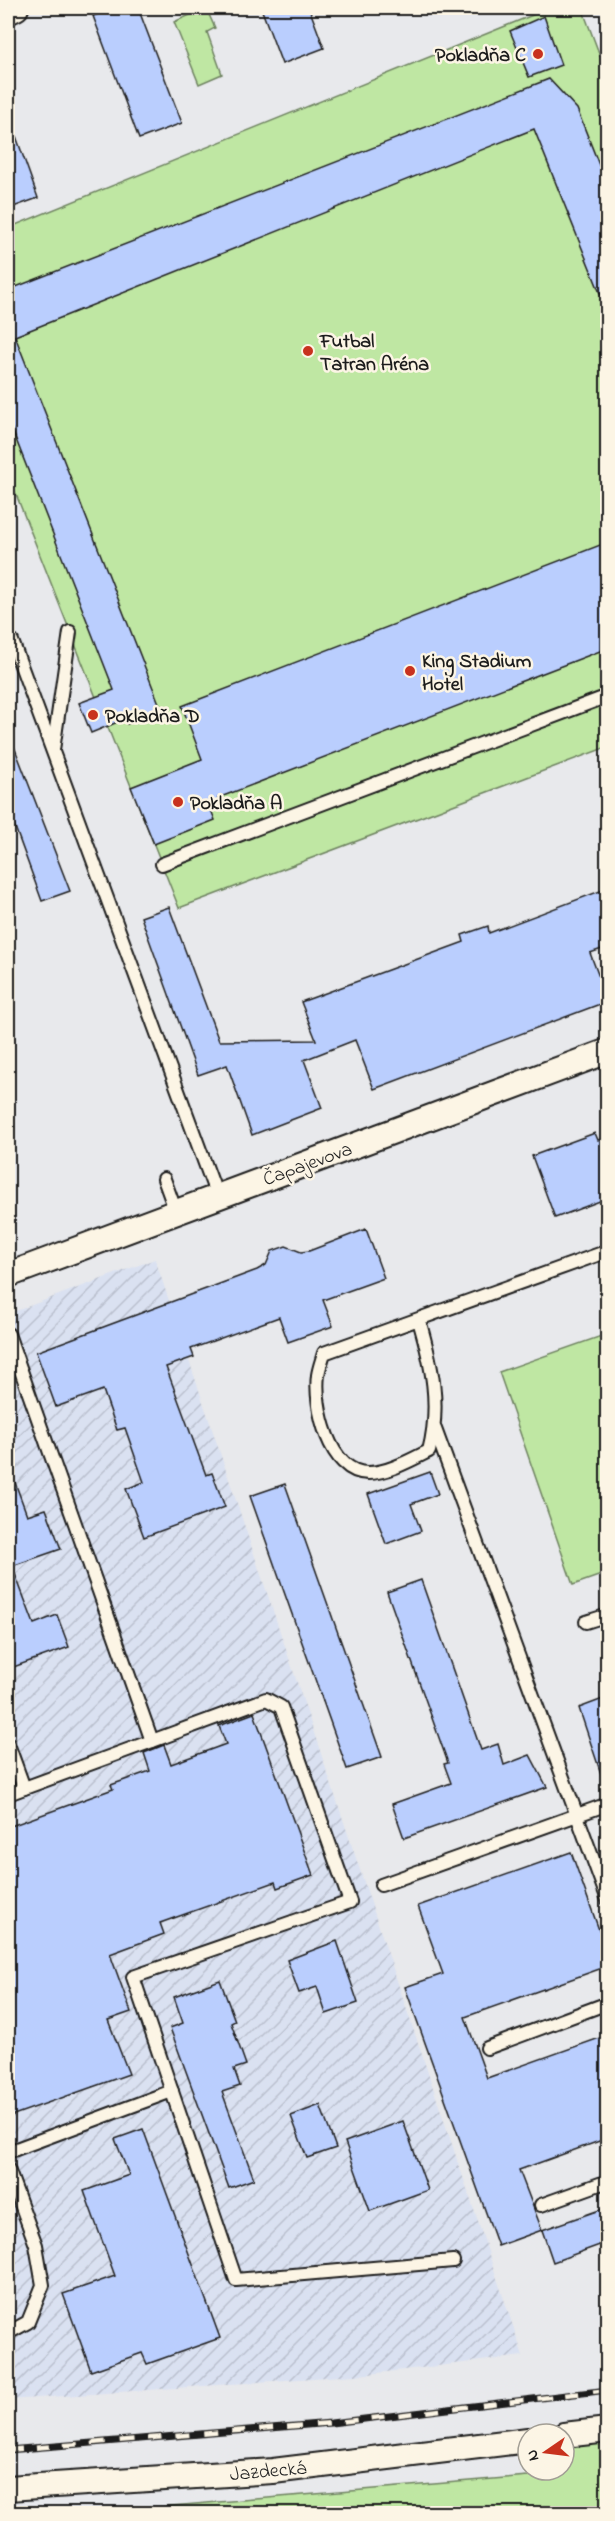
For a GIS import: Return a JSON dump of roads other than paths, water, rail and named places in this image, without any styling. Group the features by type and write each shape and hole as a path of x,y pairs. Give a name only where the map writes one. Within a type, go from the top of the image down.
{"street":[{"path":"8,12 16,8"},
{"name":"Čapajevova","path":"8,1275 608,1051"},
{"path":"576,2434 608,2430"},
{"name":"Jazdecká","path":"8,2488 273,2471 516,2441"}],"lane":[{"path":"53,752 70,632"},
{"path":"8,643 12,641 217,1196"},
{"path":"162,864 608,696"},
{"path":"164,1179 176,1212"},
{"path":"419,1320 434,1385 435,1429 429,1451 398,1466 368,1473 350,1470 334,1451 324,1426 318,1375 324,1353 608,1251"},
{"path":"8,1334 152,1741"},
{"path":"435,1429 607,1894"},
{"path":"586,1622 608,1615"},
{"path":"8,1794 266,1699 281,1707 350,1902 133,1977 236,2280 453,2261"},
{"path":"8,1744 24,1788"},
{"path":"381,1885 608,1804"},
{"path":"487,2048 608,2003"},
{"path":"8,2152 172,2091"},
{"path":"8,2169 36,2245 43,2285 28,2322 8,2333"},
{"path":"542,2205 608,2181"}],"railway":[{"path":"8,2450 331,2423 608,2390"}],"place":[{"name":"Pokladňa C","path":"538,54"},
{"name":"Futbal Tatran Aréna","path":"308,351"},
{"name":"King Stadium Hotel","path":"410,671"},
{"name":"Pokladňa D","path":"93,715"},
{"name":"Pokladňa A","path":"178,802"}]}
